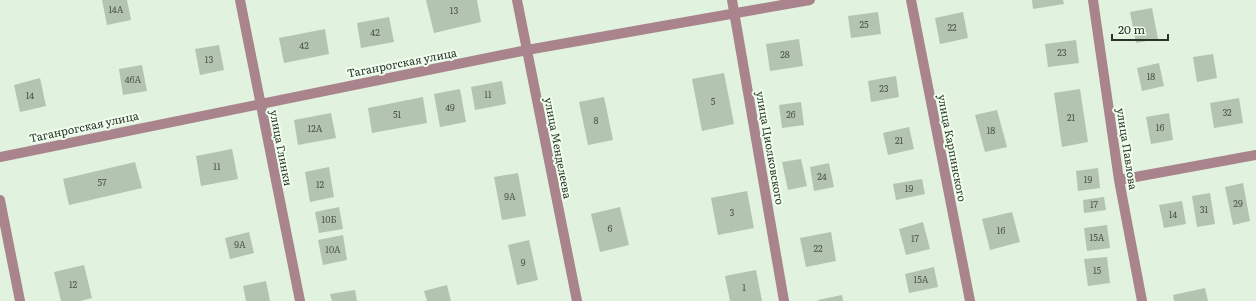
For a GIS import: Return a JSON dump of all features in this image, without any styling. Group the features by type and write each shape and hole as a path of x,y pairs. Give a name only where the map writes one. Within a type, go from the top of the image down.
{"street":[{"name":"улица Глинки","path":"240,0 300,301"},
{"name":"улица Менделеева","path":"517,0 577,301"},
{"name":"улица Циолковского","path":"732,0 784,301"},
{"name":"Таганрогская улица","path":"0,157 527,50 810,0"},
{"name":"улица Карпинского","path":"911,0 970,301"},
{"name":"улица Павлова","path":"1093,0 1119,180 1142,301"},
{"path":"1119,180 1256,155"},
{"path":"0,200 20,301"}],"building":[{"path":"102,0 127,0 131,20 107,25"},
{"path":"426,0 477,0 481,22 434,33"},
{"path":"1032,0 1063,0 1064,4 1033,9"},
{"path":"1152,8 1158,39 1136,43 1130,12"},
{"path":"878,12 881,34 851,38 848,16"},
{"path":"963,12 968,38 940,44 935,18"},
{"path":"389,17 394,42 361,48 357,23"},
{"path":"325,29 329,54 284,63 279,38"},
{"path":"799,39 803,66 770,71 766,44"},
{"path":"1076,40 1079,63 1048,67 1045,44"},
{"path":"219,45 224,70 200,75 195,49"},
{"path":"1213,54 1217,78 1197,82 1193,57"},
{"path":"1159,63 1164,86 1142,91 1137,68"},
{"path":"142,65 147,91 123,95 119,69"},
{"path":"724,73 734,124 702,131 692,79"},
{"path":"896,76 899,97 871,102 868,81"},
{"path":"40,78 46,106 20,112 14,85"},
{"path":"502,81 506,104 475,110 471,87"},
{"path":"460,89 466,122 440,127 434,94"},
{"path":"1080,89 1088,142 1062,147 1054,93"},
{"path":"423,97 427,123 372,133 368,108"},
{"path":"604,97 613,140 588,145 579,102"},
{"path":"1239,98 1243,123 1214,128 1210,103"},
{"path":"801,102 804,125 782,128 779,105"},
{"path":"997,110 1007,147 985,152 975,115"},
{"path":"331,113 336,138 298,145 294,120"},
{"path":"1169,113 1173,140 1151,144 1146,117"},
{"path":"909,127 914,149 888,155 883,133"},
{"path":"232,149 238,179 201,186 196,156"},
{"path":"801,159 807,186 788,190 782,162"},
{"path":"135,162 142,188 69,205 63,179"},
{"path":"829,163 834,187 814,191 810,167"},
{"path":"329,167 334,197 310,202 305,172"},
{"path":"1098,168 1100,188 1078,191 1076,171"},
{"path":"518,173 526,216 502,220 494,177"},
{"path":"922,179 925,194 896,200 893,184"},
{"path":"1243,183 1250,221 1233,225 1225,187"},
{"path":"747,191 754,228 718,235 711,198"},
{"path":"1210,193 1215,224 1197,227 1192,196"},
{"path":"1104,197 1106,210 1084,213 1083,200"},
{"path":"1182,201 1186,224 1164,228 1159,205"},
{"path":"339,207 343,229 319,233 315,212"},
{"path":"620,207 629,245 600,252 591,214"},
{"path":"1012,212 1020,242 990,250 982,219"},
{"path":"923,222 930,249 906,255 899,229"},
{"path":"1107,225 1110,248 1087,251 1084,228"},
{"path":"249,232 254,253 230,259 225,238"},
{"path":"831,232 836,261 806,267 800,238"},
{"path":"343,235 347,260 323,265 318,240"},
{"path":"529,240 538,280 517,285 508,245"},
{"path":"1107,257 1110,283 1088,286 1084,259"},
{"path":"84,265 92,298 80,301 61,301 54,272"},
{"path":"934,267 938,287 909,293 905,274"},
{"path":"756,270 762,301 730,301 725,276"},
{"path":"266,281 270,301 246,301 243,286"},
{"path":"447,285 451,301 427,301 424,291"},
{"path":"1205,288 1208,301 1174,301 1173,295"},
{"path":"355,290 357,301 332,301 330,294"},
{"path":"842,295 843,301 818,301 818,300"}]}
